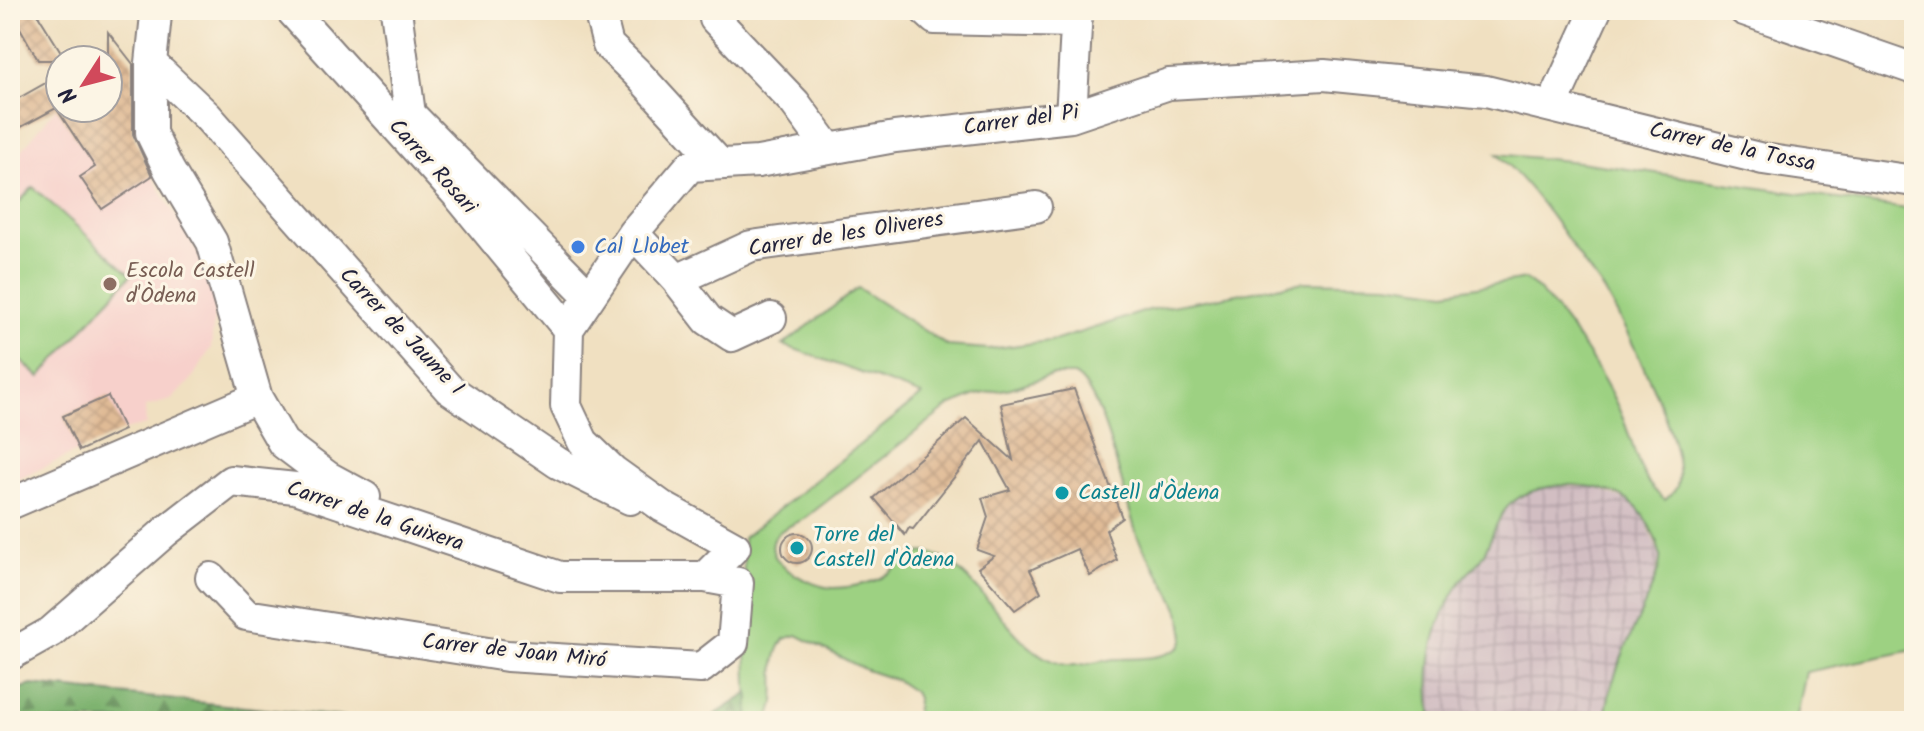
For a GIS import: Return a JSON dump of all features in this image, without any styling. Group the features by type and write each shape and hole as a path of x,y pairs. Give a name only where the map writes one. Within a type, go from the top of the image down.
{"street":[{"path":"153,10 156,15 151,63 151,133 212,242 257,398 283,443 328,477 381,505 412,528"},
{"name":"Carrer Rosari","path":"291,10 456,193 568,329"},
{"path":"396,10 410,114 589,296"},
{"path":"599,10 608,45 719,163"},
{"path":"925,10 935,19 1077,16 1071,117"},
{"path":"1552,106 1596,10"},
{"path":"1744,10 1914,69"},
{"path":"715,19 795,103 829,149"},
{"name":"Carrer de Jaume I","path":"151,63 207,116 449,389 558,463 630,499 706,531"},
{"name":"Carrer del Pi","path":"568,329 633,233 690,166 758,162 895,137 1071,117 1169,84 1324,75 1486,91 1552,106"},
{"name":"Carrer de la Tossa","path":"1552,106 1763,159 1914,181"},
{"name":"Carrer de les Oliveres","path":"677,280 751,246 1036,207"},
{"path":"633,233 677,280 708,320 732,336 771,318"},
{"path":"568,329 566,406 583,442 613,471 663,507 735,547 705,577"},
{"path":"10,504 257,398"},
{"name":"Carrer de la Guixera","path":"10,655 51,632 165,532 231,481 295,488 560,577 705,577"},
{"name":"Carrer de Joan Miró","path":"211,578 246,615 507,656 701,668 733,643 738,583 705,577"}],"shaded area":[{"name":"Escola Castell d'Òdena","path":"44,123 67,124 95,166 80,177 102,209 152,176 204,263 215,304 211,348 191,380 171,400 145,407 146,425 124,430 10,483 10,151 18,155"},
{"path":"1553,486 1594,487 1632,503 1643,514 1660,556 1650,594 1613,679 1605,721 1432,721 1432,644 1441,616 1463,579 1480,560 1506,508 1527,492"}],"green space":[{"path":"1497,154 1579,162 1914,210 1914,650 1806,672 1796,721 1605,721 1614,677 1655,580 1660,554 1643,515 1623,497 1592,487 1558,486 1541,488 1508,506 1481,558 1451,598 1437,631 1430,665 1432,721 916,721 917,698 914,692 896,680 866,670 797,635 784,639 777,654 774,702 769,721 748,721 743,538 922,395 783,345 858,288 948,346 989,349 1057,340 1149,310 1304,282 1388,284 1446,292 1526,279 1553,306 1593,361 1614,398 1642,472 1665,500 1677,486 1678,467 1665,417 1641,360 1603,289 1542,204","holes":["1052,375 1074,375 1085,384 1104,423 1137,535 1177,606 1184,635 1180,647 1149,658 1061,664 1043,657 1027,644 967,578 933,554 925,552 911,556 876,580 833,588 803,579 783,566 776,557 774,539 779,532 804,519 949,406 976,395"]},
{"path":"33,187 131,275 40,377 10,351 10,212"},
{"path":"32,685 368,721 10,721 10,691"},
{"path":"749,693 748,721 705,721"}],"building":[{"path":"10,10 35,10 56,44 44,44 44,60 38,60"},
{"path":"108,32 117,44 108,44"},
{"path":"124,52 133,64 133,134 152,176 102,209 80,177 95,167 67,124 124,124"},
{"path":"44,84 44,115 10,133 10,103"},
{"path":"1074,389 1122,518 1106,530 1117,560 1090,576 1077,549 1030,570 1041,592 1015,610 978,568 994,556 977,550 988,517 982,498 1010,490 983,441 905,535 874,498 966,418 1013,460 1001,404"},
{"path":"108,396 124,430 79,451 63,416"},
{"name":"Torre del Castell d'Òdena","path":"797,533 803,534 811,542 811,554 803,562 797,563 791,562 783,554 782,548 783,542 791,534"}],"place":[{"name":"Cal Llobet","path":"578,247"},
{"name":"Escola Castell d'Òdena","path":"110,284"},
{"name":"Castell d'Òdena","path":"1062,493"},
{"name":"Torre del Castell d'Òdena","path":"797,548"}]}
